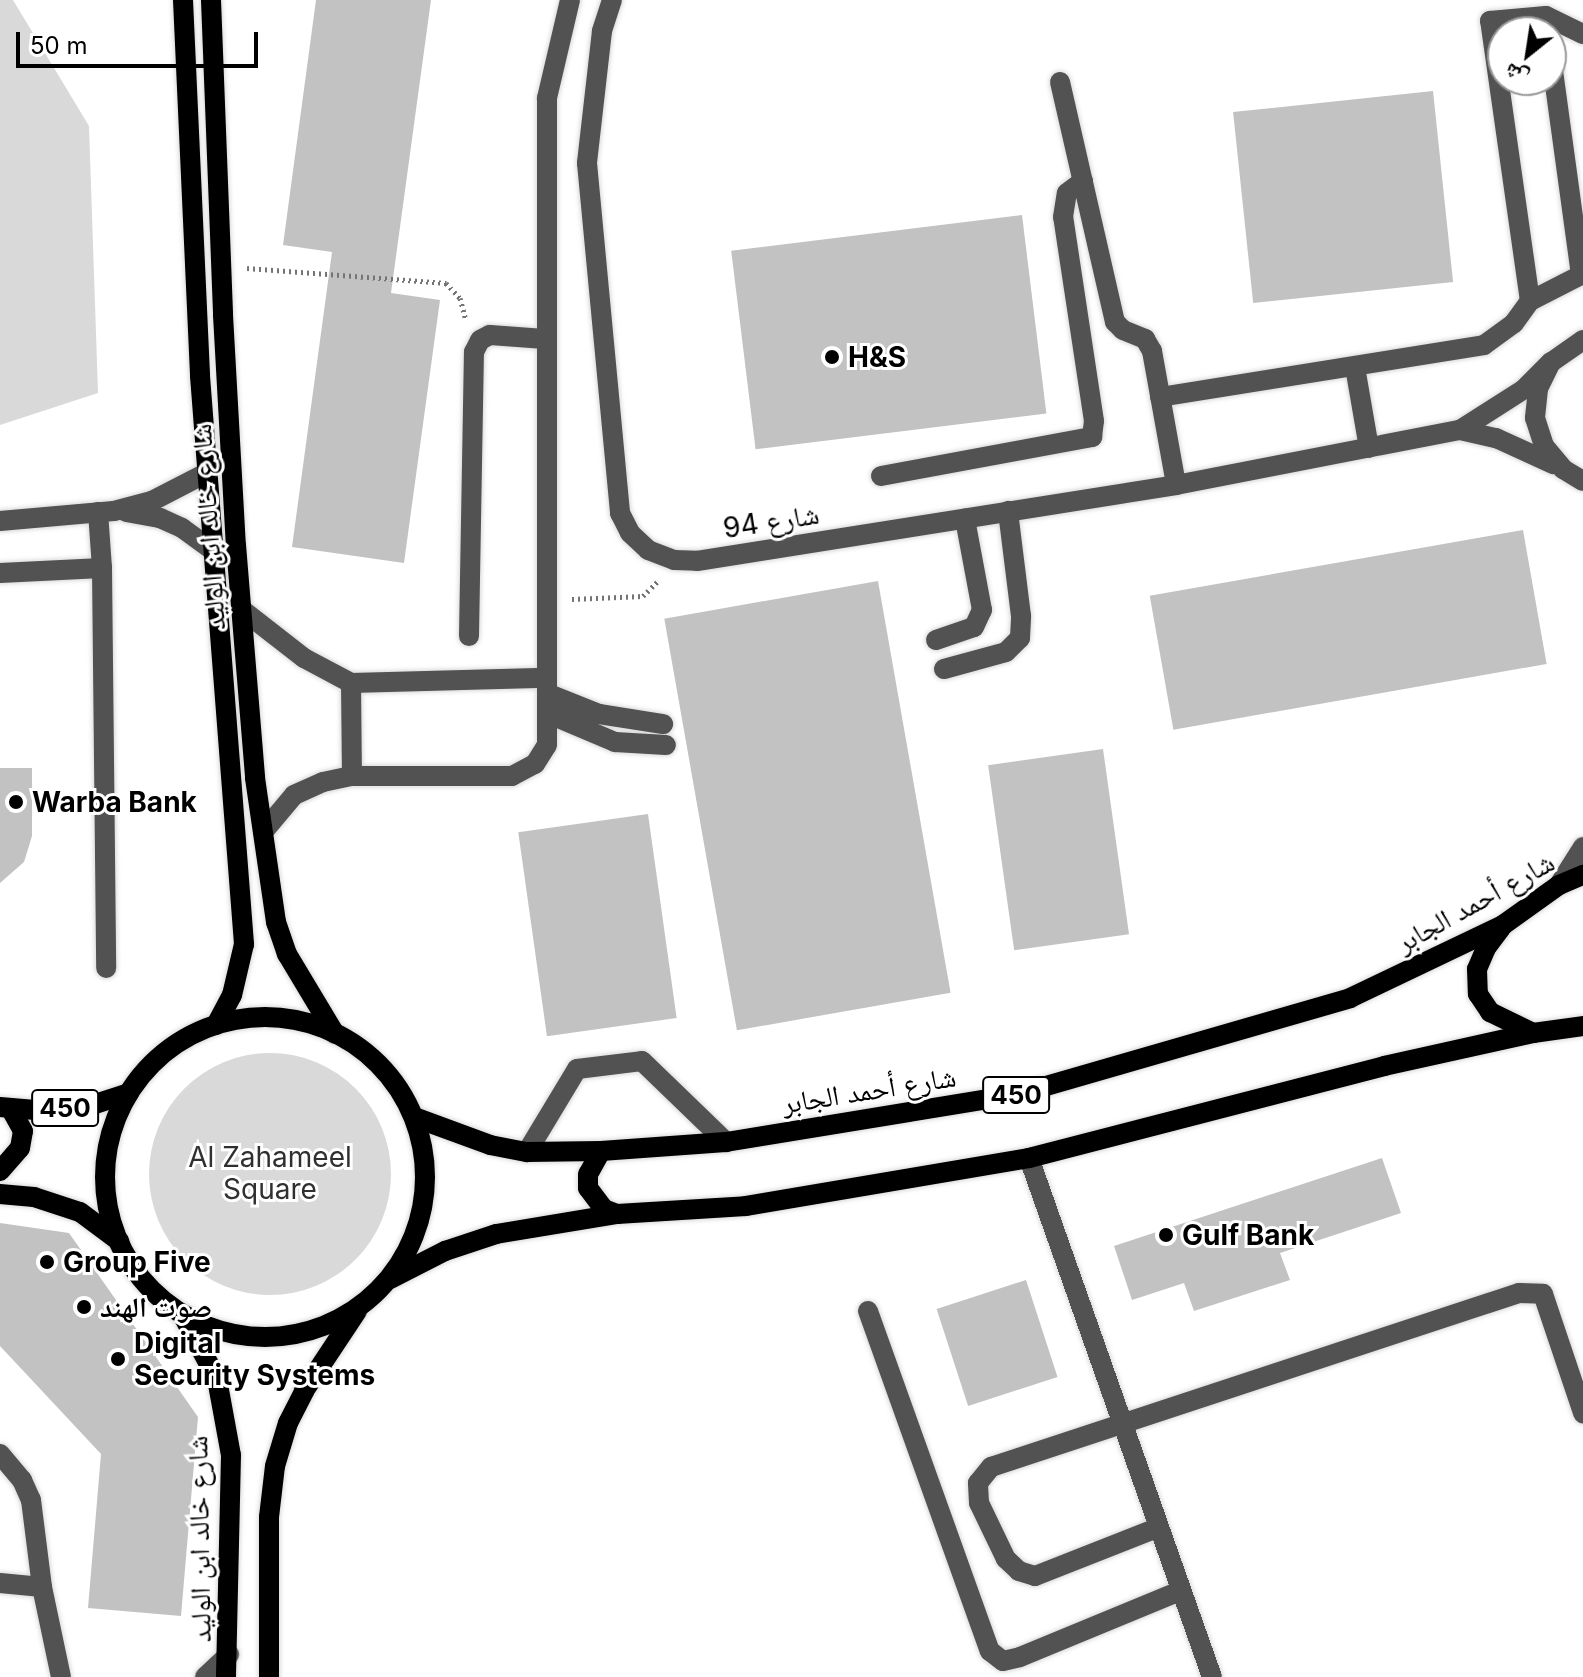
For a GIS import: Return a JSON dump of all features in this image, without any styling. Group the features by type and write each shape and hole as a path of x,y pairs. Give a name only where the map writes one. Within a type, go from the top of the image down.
{"main road":[{"name":"شارع خالد ابن الوليد","path":"183,0 195,290 244,944 232,995 216,1025"},
{"name":"شارع خالد ابن الوليد","path":"211,0 223,315 255,778 276,922 287,954 335,1034"},
{"name":"شارع أحمد الجابر","path":"414,1117 490,1145 527,1152 601,1151 726,1142 1018,1094 1350,998 1503,925 1559,885 1583,875"},
{"path":"1503,925 1486,948 1477,969 1478,994 1490,1012 1533,1033"},
{"name":"450","path":"276,1018 312,1025 335,1034 368,1055 394,1083 414,1117 423,1150 426,1184 421,1218 409,1250 390,1279 360,1307 327,1325 303,1332 253,1337 216,1329 182,1314 156,1294 134,1270 109,1212 105,1181 111,1136 129,1093 166,1051 216,1025 276,1018"},
{"name":"450","path":"390,1279 445,1251 496,1234 617,1214 746,1206 1029,1158 1384,1066 1533,1033 1583,1026"},
{"name":"450","path":"5,1107 47,1111 92,1105 129,1093"},
{"path":"0,1171 20,1148 23,1131 5,1107"},
{"path":"601,1151 588,1174 588,1188 604,1209 617,1214"},
{"name":"450","path":"0,1194 34,1197 80,1212 119,1241"},
{"path":"269,1677 269,1517 275,1466 288,1423 304,1391 360,1307"},
{"name":"شارع خالد ابن الوليد","path":"182,1314 217,1379 231,1455 229,1655 226,1677"}],"street":[{"path":"263,832 294,795 305,788 352,776 512,776 535,764 547,745 544,599 547,98 570,0"},
{"path":"612,0 602,31 587,163 620,513 630,533 648,550 674,560"},
{"path":"1060,82 1115,322 1149,344 1176,485"},
{"path":"1501,96 1530,301"},
{"path":"1160,397 1484,345 1514,323 1530,301 1582,274 1557,96"},
{"path":"881,476 1092,437 1094,421 1063,217 1067,193 1083,181"},
{"path":"469,636 474,352 480,340 490,335 545,339"},
{"name":"شارع 94","path":"674,560 697,561 1176,485 1460,430 1524,389 1551,362 1583,340"},
{"path":"1551,362 1538,389 1535,418 1544,446 1577,479"},
{"path":"1355,367 1369,448"},
{"name":"شارع 94","path":"1460,430 1530,451 1577,479"},
{"path":"0,521 106,511 152,501 208,472"},
{"path":"106,511 160,518 182,528 214,551"},
{"path":"106,511 102,568 106,968"},
{"path":"944,669 1006,652 1020,638 1021,616 1008,511"},
{"path":"936,640 974,627 982,610 965,519"},
{"path":"0,573 102,568"},
{"path":"241,609 295,652 351,683 548,695 615,742 664,734"},
{"path":"351,683 352,776"},
{"path":"1559,885 1583,847"},
{"path":"527,1152 577,1069 642,1061 726,1142"},
{"path":"1029,1158 1212,1677"},
{"path":"1157,1528 1035,1576 1019,1571 1006,1559 979,1503 978,1483 991,1467 1519,1293 1543,1294 1583,1413"},
{"path":"868,1311 990,1651 1003,1661 1020,1657 1180,1591"},
{"path":"0,1454 22,1480 31,1500 42,1587 61,1677"},
{"path":"0,1583 42,1587"},
{"path":"205,1677 229,1655"}],"path":[{"path":"243,268 446,283 460,298 466,321 480,340"},
{"path":"544,599 612,600 643,596 674,560"}],"green space":[{"path":"0,0 13,0 89,126 98,393 0,425"},
{"name":"Al Zahameel Square","path":"270,1053 316,1063 337,1074 355,1089 370,1107 381,1128 391,1174 381,1220 370,1241 355,1259 337,1274 316,1285 270,1295 224,1285 203,1274 185,1259 170,1241 159,1220 149,1174 159,1128 170,1107 185,1089 203,1074 224,1063"}],"building":[{"path":"316,0 431,0 391,293 440,300 404,563 292,547 332,252 283,245"},
{"path":"1433,91 1453,282 1253,303 1233,112"},
{"path":"1022,215 1046,414 756,449 731,251"},
{"path":"1523,530 1547,664 1173,730 1150,596"},
{"path":"878,581 951,993 737,1030 664,619"},
{"path":"1103,749 1129,934 1014,950 988,765"},
{"name":"Warba Bank","path":"0,768 32,768 32,836 24,862 0,883"},
{"path":"648,814 677,1018 547,1036 518,832"},
{"path":"1382,1158 1401,1213 1280,1253 1290,1280 1194,1311 1184,1283 1132,1300 1114,1246"},
{"path":"0,1223 69,1233 198,1417 181,1616 88,1608 101,1454 0,1346"},
{"path":"1026,1280 1058,1377 968,1406 937,1309"}],"place":[{"name":"H&S","path":"832,357"},
{"name":"Warba Bank","path":"16,802"},
{"name":"Gulf Bank","path":"1166,1235"},
{"name":"Group Five","path":"47,1262"},
{"name":"صوت الهند","path":"84,1307"},
{"name":"Digital Security Systems","path":"118,1359"}]}
